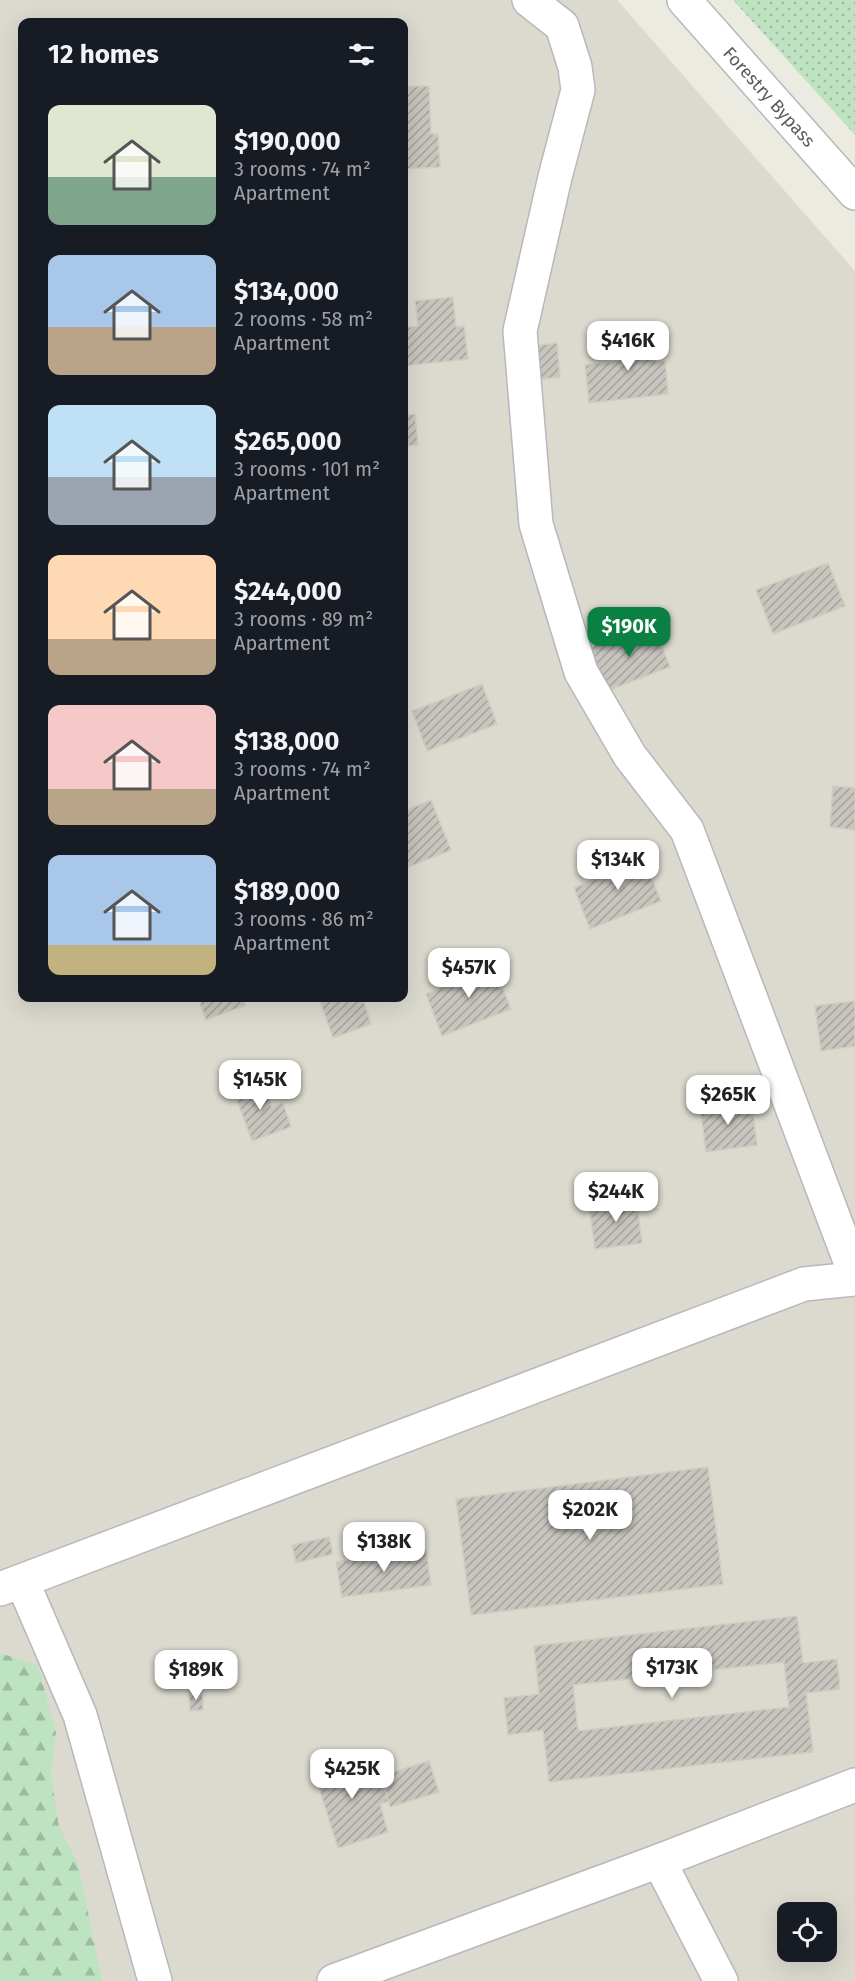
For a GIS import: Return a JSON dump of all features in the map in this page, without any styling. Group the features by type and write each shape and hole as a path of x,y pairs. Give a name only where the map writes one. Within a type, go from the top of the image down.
{"street":[{"path":"155,1981 80,1715 11,1585 804,1284 855,1277 687,830 630,756 581,672 536,524 520,331 555,177 578,90 575,67 562,26 529,0"},
{"name":"Forestry Bypass","path":"684,0 855,193"},
{"path":"334,1981 659,1861 855,1785"},
{"path":"659,1861 721,1981"}],"shaded area":[{"path":"0,0 617,0 855,271 855,1981 0,1981"}],"green space":[{"path":"733,0 855,0 855,135"},
{"path":"0,1653 38,1665 56,1733 51,1774 59,1827 78,1863 102,1981 0,1981"}],"building":[{"path":"429,86 431,134 438,134 440,167 408,169 408,87"},
{"path":"453,297 456,327 464,326 468,359 408,366 408,327 418,326 415,301"},
{"path":"653,333 656,362 665,361 668,394 589,403 585,365 619,361 616,337"},
{"path":"557,343 560,377 536,380 533,346"},
{"path":"415,414 418,445 408,446 408,415"},
{"path":"828,563 845,606 773,634 756,590"},
{"path":"653,624 670,667 604,692 588,648"},
{"path":"482,684 497,724 427,751 412,711"},
{"path":"833,786 855,788 855,830 830,827"},
{"path":"431,800 451,850 408,867 408,809"},
{"path":"641,852 661,901 590,929 574,888 605,875 602,867"},
{"path":"492,961 511,1009 442,1036 426,994 457,982 455,975"},
{"path":"855,1001 855,1046 821,1051 815,1006"},
{"path":"199,1002 245,1002 246,1005 206,1020"},
{"path":"320,1002 364,1002 371,1024 333,1038"},
{"path":"261,1079 272,1107 283,1103 291,1127 252,1141 233,1089"},
{"path":"751,1099 757,1145 706,1152 700,1106"},
{"path":"636,1197 642,1243 595,1249 589,1204"},
{"path":"708,1467 723,1584 471,1615 456,1499"},
{"path":"329,1537 333,1554 296,1563 292,1545"},
{"path":"426,1549 431,1585 342,1597 336,1562"},
{"path":"797,1616 803,1663 837,1659 840,1689 806,1693 813,1752 549,1782 543,1730 508,1735 504,1698 539,1694 534,1646","holes":["784,1662 789,1707 578,1731 573,1685"]},
{"path":"202,1690 203,1710 190,1711 189,1691"},
{"path":"364,1754 372,1781 382,1778 389,1801 380,1804 388,1832 338,1848 313,1769"},
{"path":"429,1761 439,1792 390,1807 381,1776"}]}
